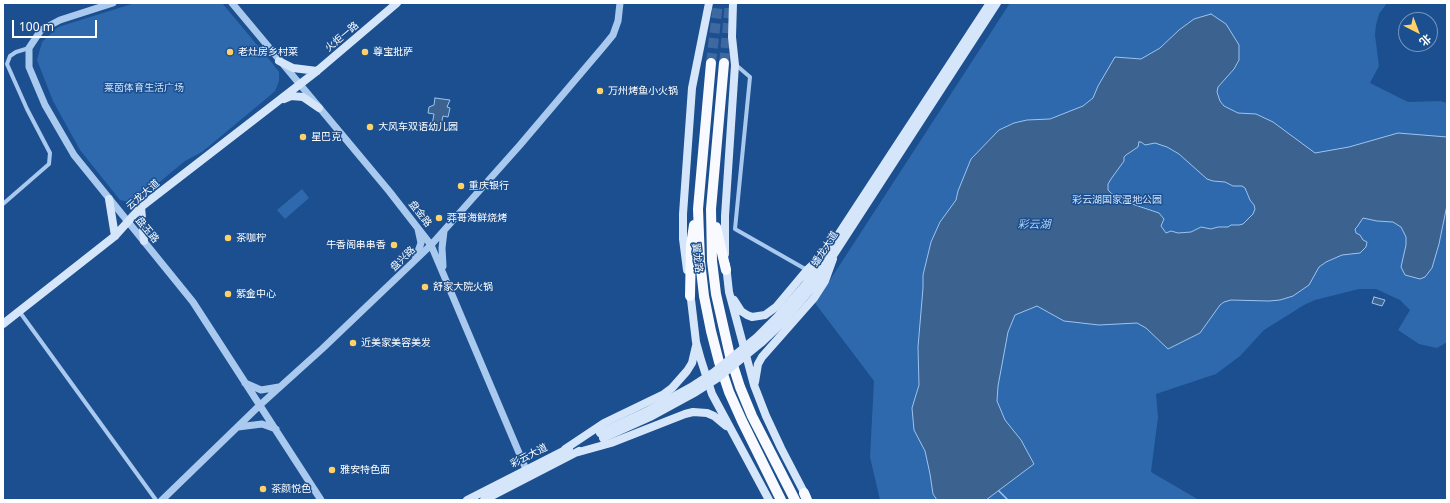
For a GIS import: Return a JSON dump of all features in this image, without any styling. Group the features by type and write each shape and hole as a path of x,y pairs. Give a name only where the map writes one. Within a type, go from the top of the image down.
{"highway":[{"name":"翼龙路","path":"711,63 698,209 700,261 704,296 719,362 729,392 781,500"},
{"name":"翼龙路","path":"724,63 711,209 712,261 716,294 730,356 740,387 752,416 795,500"},
{"path":"690,296 692,236 698,209"},
{"path":"711,209 726,270"}],"main road":[{"name":"火炬一路","path":"299,84 317,71 397,3"},
{"name":"翼龙路","path":"709,3 692,88 684,189 683,239 696,342 700,360 712,394 768,500"},
{"path":"733,3 732,30 736,64 725,216 726,270 729,292 754,385 766,416 806,498"},
{"name":"蟠龙大道","path":"834,249 990,3"},
{"name":"蟠龙大道","path":"602,435 652,416 696,392 718,378 783,322 834,249 997,3"},
{"path":"280,61 293,68 317,71"},
{"name":"云龙大道","path":"3,324 115,236 141,207 299,84"},
{"path":"274,104 291,96 303,97 319,108"},
{"path":"109,199 115,236"},
{"path":"141,207 144,241"},
{"path":"729,292 741,311 752,317 765,315 776,307 807,270 834,249"},
{"path":"754,385 758,364 762,357 806,308 820,289 828,274 834,249"},
{"path":"566,449 604,423 664,394 672,388 681,380 692,363 696,342"},
{"path":"575,453 611,443 693,412 707,413 714,416 735,436"},
{"name":"彩云大道","path":"467,500 527,472 575,453 602,435"},
{"name":"彩云大道","path":"484,500 566,449 602,435"}],"street":[{"path":"3,204 49,164 50,153 26,109 7,64 10,56 16,52 29,48 41,30 60,20 113,3"},
{"name":"盘金路","path":"232,3 389,191 431,245 444,272 527,472"},
{"name":"盘兴路","path":"162,500 279,387 414,262 445,230 520,145 613,35 618,21 620,3"},
{"name":"盘玉路","path":"29,48 30,67 45,106 74,155 193,302 321,500"},
{"path":"736,64 750,77 735,229 807,270"},
{"path":"414,262 421,243 418,228"},
{"path":"444,272 442,248 445,230"},
{"path":"19,311 156,500"},
{"path":"245,382 261,390 279,387"},
{"path":"238,427 262,424 276,429"}],"green space":[{"name":"莱茵体育生活广场","path":"135,3 222,3 279,72 279,81 275,91 202,152 185,161 138,200 129,202 120,200 80,150 53,101 37,60 42,42 58,27"},
{"name":"彩云湖国家湿地公园","path":"1010,3 1387,3 1379,14 1376,25 1375,35 1379,66 1370,83 1408,102 1440,101 1447,103 1447,342 1437,348 1419,344 1398,330 1410,310 1400,300 1376,289 1359,289 1315,300 1304,305 1264,330 1240,356 1216,374 1156,394 1158,417 1151,472 1199,500 880,500 870,457 874,381 815,303"},
{"path":"302,189 309,198 285,219 277,210"}],"water":[{"name":"彩云湖","path":"1211,14 1226,24 1239,45 1239,60 1234,69 1218,87 1217,92 1220,101 1224,106 1238,113 1256,114 1273,122 1315,153 1349,147 1398,133 1447,137 1447,205 1439,244 1432,268 1425,277 1420,279 1405,275 1401,267 1406,245 1406,237 1401,227 1393,222 1363,218 1355,229 1356,233 1367,242 1366,247 1360,253 1342,255 1326,262 1319,267 1309,285 1293,296 1280,300 1269,301 1231,300 1224,302 1220,305 1200,333 1168,349 1146,328 1137,323 1099,325 1064,321 1037,306 1015,315 1008,332 998,386 997,401 1005,420 1021,440 1034,464 986,500 937,500 933,494 925,451 914,430 912,408 919,385 918,347 923,275 931,242 940,222 956,200 958,191 971,159 999,130 1014,123 1027,120 1050,119 1083,106 1093,98 1098,86 1115,57 1141,59 1160,48 1179,30 1194,19","holes":["1139,142 1145,145 1155,143 1167,147 1179,154 1207,179 1225,182 1233,186 1242,186 1245,188 1254,205 1255,209 1253,214 1243,224 1239,225 1211,229 1201,227 1191,232 1178,233 1171,231 1166,233 1161,226 1164,219 1159,213 1129,203 1112,194 1108,190 1108,184 1124,161 1124,157 1138,147"]},
{"path":"435,98 450,100 447,107 450,108 448,117 443,116 441,125 432,125 434,114 428,113 429,107 434,105"},
{"path":"1374,297 1385,300 1382,306 1372,303"}],"waterway":[{"path":"999,491 1008,500"}],"tunnel":[{"path":"711,63 718,3"},
{"path":"724,63 730,3"}],"place":[{"name":"老灶房乡村菜","path":"230,52"},
{"name":"尊宝批萨","path":"365,52"},
{"name":"万州烤鱼小火锅","path":"600,91"},
{"name":"大风车双语幼儿园","path":"370,127"},
{"name":"星巴克","path":"303,137"},
{"name":"重庆银行","path":"461,186"},
{"name":"莽哥海鲜烧烤","path":"439,218"},
{"name":"茶咖柠","path":"228,238"},
{"name":"牛香阁串串香","path":"394,245"},
{"name":"舒家大院火锅","path":"425,287"},
{"name":"紫金中心","path":"228,294"},
{"name":"近美家美容美发","path":"353,343"},
{"name":"雅安特色面","path":"332,470"},
{"name":"茶颜悦色","path":"263,489"}]}
